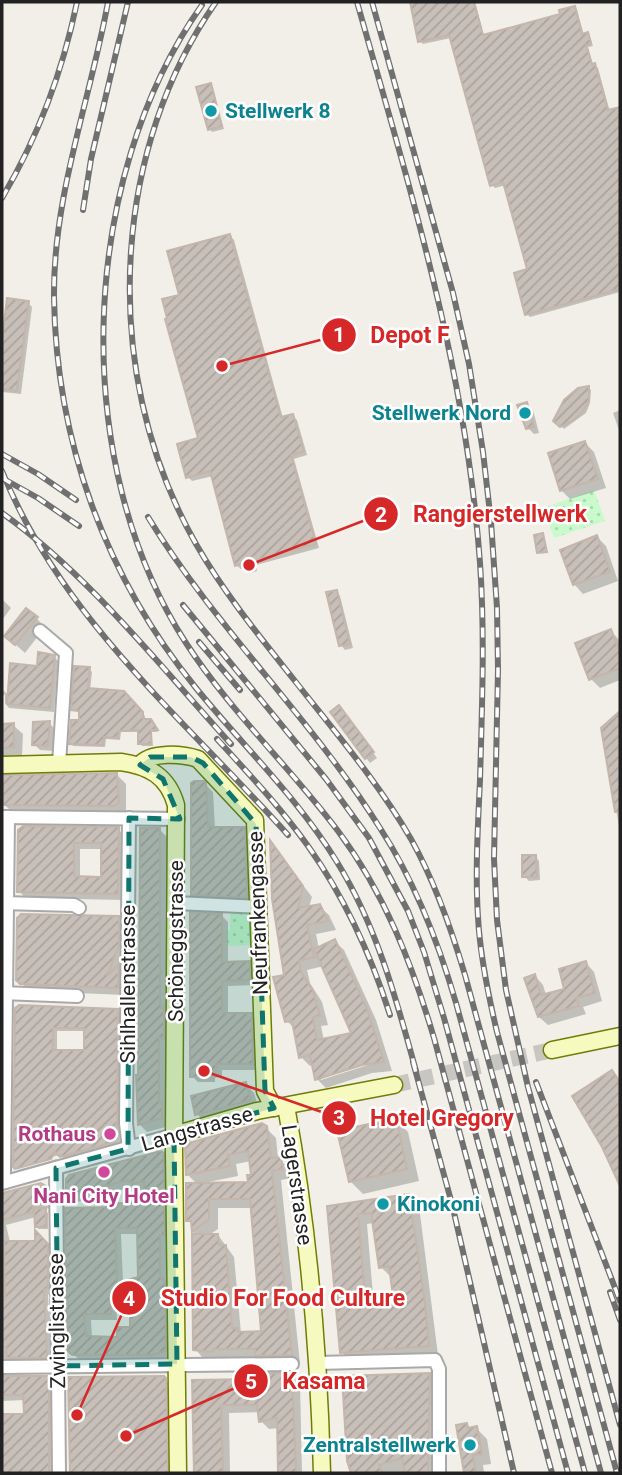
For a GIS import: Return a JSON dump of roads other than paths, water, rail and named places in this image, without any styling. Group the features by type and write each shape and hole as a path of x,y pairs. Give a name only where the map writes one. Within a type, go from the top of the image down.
{"street":[{"path":"40,631 66,653 59,764"},
{"name":"Neufrankengasse","path":"139,765 153,756 195,758 203,763 250,813 256,827 265,1091 280,1107"},
{"path":"2,765 121,762 139,765"},
{"name":"Schöneggstrasse","path":"139,765 152,770 168,785 174,798 177,819 174,1135 178,1473"},
{"path":"4,1183 5,817 177,819"},
{"name":"Sihlhallenstrasse","path":"129,1149 126,1123 130,818"},
{"path":"4,903 74,905 79,908"},
{"path":"176,903 259,907"},
{"path":"4,993 77,996"},
{"path":"552,1050 620,1037"},
{"name":"Langstrasse","path":"4,1183 280,1107 394,1085"},
{"name":"Lagerstrasse","path":"280,1107 297,1176 317,1363 321,1473"},
{"name":"Zwinglistrasse","path":"56,1168 59,1473"},
{"path":"317,1363 435,1360 439,1369 439,1473"},
{"path":"2,1367 292,1364"}],"tunnel":[{"path":"394,1085 552,1050"}],"railway":[{"path":"2,198 48,103 77,2"},
{"path":"108,2 66,185 55,259 57,351 64,403 76,454 92,505 112,553 136,600 164,645 214,710 305,816 351,887 384,964 416,1071"},
{"path":"83,210 91,159 128,2"},
{"path":"216,2 198,30 168,89 147,152 140,185 134,218 130,289 131,327 142,403 164,475 196,544 243,614 385,797 420,855 435,889 465,975 601,1473"},
{"path":"357,2 433,280 449,349 473,491 482,617 477,883 479,932 485,975 497,1032 617,1473"},
{"path":"372,2 453,293 469,364 483,452 497,608 494,859 497,920 506,990 528,1087 620,1425"},
{"path":"202,5 161,75 131,153 112,236 104,322 107,408 122,492 148,571 186,643 221,692 338,831 370,880 395,930 434,1038 552,1473"},
{"path":"2,454 76,500"},
{"path":"2,471 27,524 57,574 91,620 128,665 288,835"},
{"path":"2,478 79,526"},
{"path":"2,513 34,537 94,592 231,744"},
{"path":"148,517 203,597 353,788 393,848 415,891 456,1003 585,1473"},
{"path":"183,605 326,779 369,838 408,911 444,1018 568,1473"},
{"path":"199,642 240,690"},
{"path":"217,739 298,832 334,886 356,928 390,1015"},
{"path":"413,1062 452,1204 514,1473"},
{"path":"536,1082 620,1301"},
{"path":"610,1292 620,1320"}],"place":[{"name":"Stellwerk 8","path":"211,111"},
{"name":"Depot F","path":"222,366"},
{"name":"Stellwerk Nord","path":"525,413"},
{"name":"Rangierstellwerk","path":"249,565"},
{"name":"Hotel Gregory","path":"204,1071"},
{"name":"Rothaus","path":"110,1134"},
{"name":"Nani City Hotel","path":"104,1172"},
{"name":"Kinokoni","path":"383,1204"},
{"name":"Studio For Food Culture","path":"77,1415"},
{"name":"Kasama","path":"126,1436"},
{"name":"Zentralstellwerk","path":"470,1445"}]}
